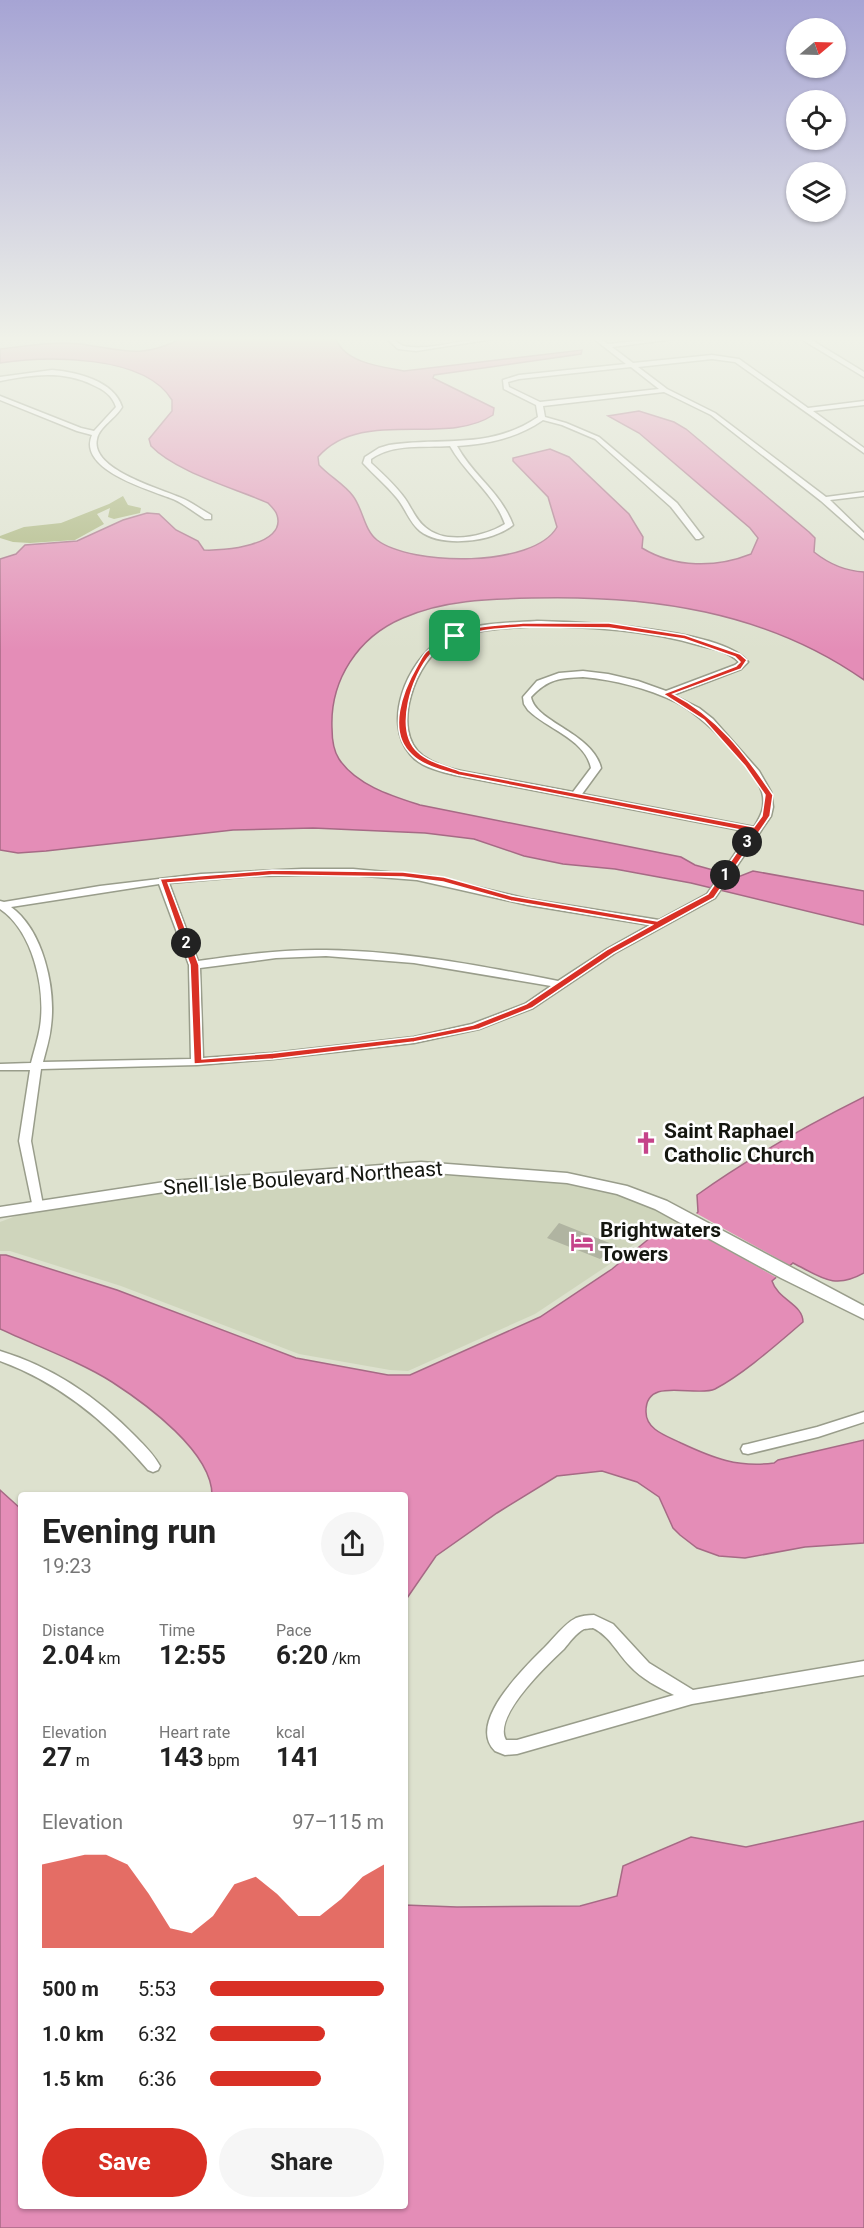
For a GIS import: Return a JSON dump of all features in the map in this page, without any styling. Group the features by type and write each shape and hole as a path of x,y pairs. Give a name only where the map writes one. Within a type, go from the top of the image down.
{"street":[{"path":"93,443 94,455 110,469 183,501 208,517"},
{"path":"453,445 458,458 488,486 506,510 509,525 502,531 467,538 432,535 422,528 399,496 367,463 367,458 389,446 468,443"},
{"path":"603,443 674,505 699,537"},
{"path":"751,443 824,499 864,537"},
{"path":"824,499 864,494"},
{"path":"667,694 738,668 744,662 728,651 685,637 609,626 523,625 481,629 444,641 429,653 409,685 404,708 404,736 413,753 432,764 458,773 756,830"},
{"path":"0,1067 197,1062 273,1056 404,1041 476,1027 529,1006 611,951 711,896 766,816 769,801 769,795 762,782 715,725 698,711 667,694 629,680 592,675 554,678 530,690 527,697 532,710 585,747 595,758 596,768 576,795"},
{"path":"1,905 163,881 272,872 403,875 444,880 511,898 658,924"},
{"path":"163,881 194,965 197,1062"},
{"path":"1,905 18,918 35,947 45,981 46,1025 36,1067 25,1141 37,1205"},
{"path":"194,965 271,955 327,953 487,969 560,985"},
{"name":"Snell Isle Boulevard Northeast","path":"0,1212 171,1186 422,1167 567,1178 621,1190 684,1216 787,1274 864,1313"},
{"path":"0,1356 55,1380 97,1409 131,1439 153,1466"},
{"path":"748,1449 818,1432 864,1417"},
{"path":"692,1697 637,1663 610,1629 603,1624 588,1621 575,1627 519,1685 498,1720 495,1738 503,1747 518,1747 692,1697 792,1678 864,1668"}],"shaded area":[{"path":"150,443 335,443 318,457 319,465 353,496 366,525 377,540 394,549 416,555 471,559 524,550 544,540 557,527 548,497 513,461 513,458 550,449 569,457 629,514 643,537 642,548 668,559 696,564 738,559 751,554 758,538 750,528 651,443 703,443 809,532 815,538 814,552 831,563 864,572 864,680 826,657 787,638 747,623 663,604 576,598 532,598 450,604 403,618 387,626 360,648 342,677 336,693 332,728 335,752 346,768 365,783 420,805 681,857 695,865 738,877 753,871 864,891 864,925 691,883 615,869 563,864 524,856 474,839 425,833 313,828 233,830 46,851 18,853 0,850 0,559 16,554 25,545 77,541 123,520 147,513 159,514 176,530 198,541 204,550 251,545 272,534 277,525 276,513 268,503 190,472 151,446"},
{"path":"864,1097 864,1273 844,1281 828,1280 793,1263 772,1281 779,1293 799,1311 803,1322 749,1367 715,1389 662,1391 654,1394 648,1401 646,1412 653,1428 664,1435 704,1453 737,1463 774,1463 778,1460 864,1440 864,1543 805,1547 745,1558 719,1556 697,1548 680,1535 673,1528 659,1497 637,1482 602,1471 557,1476 497,1513 436,1556 408,1597 408,1492 211,1492 209,1479 201,1462 189,1446 159,1416 112,1382 0,1329 0,1255 6,1255 117,1290 296,1358 388,1375 410,1375 540,1317 612,1269 661,1229 682,1228 698,1212 697,1195 737,1168"},
{"path":"421,1171 565,1182 618,1194 681,1221 678,1224 655,1227 607,1266 535,1314 408,1371 299,1354 121,1286 10,1251 0,1251 0,1222 21,1214 135,1195 238,1184"},
{"path":"0,1490 18,1506 18,2209 408,2209 408,1905 580,1906 617,1896 623,1866 691,1837 746,1847 864,1821 864,2228 0,2228"}],"green space":[{"path":"123,496 128,505 141,508 140,513 114,519 108,517 110,508 97,514 104,524 75,540 30,543 13,542 0,538 0,536 24,527 61,523"}],"pier":[{"path":"694,1212 793,1267 779,1279 681,1224"}],"building":[{"name":"Brightwaters Towers","path":"559,1223 617,1246 600,1259 547,1238"}],"place":[{"name":"Saint Raphael Catholic Church","path":"646,1143"},
{"name":"Brightwaters Towers","path":"582,1242"}],"route":[{"path":"455,636 444,641 429,653 409,685 403,716 404,736 413,753 422,759 458,773 756,830 731,866 711,896 611,951 529,1006 476,1027 414,1040 197,1062 194,965 163,881 272,872 403,875 444,880 511,898 658,924 711,896 766,816 769,795 748,764 707,718 667,694 738,668 744,662 738,655 685,637 632,627 523,625 481,629 455,636"}]}
